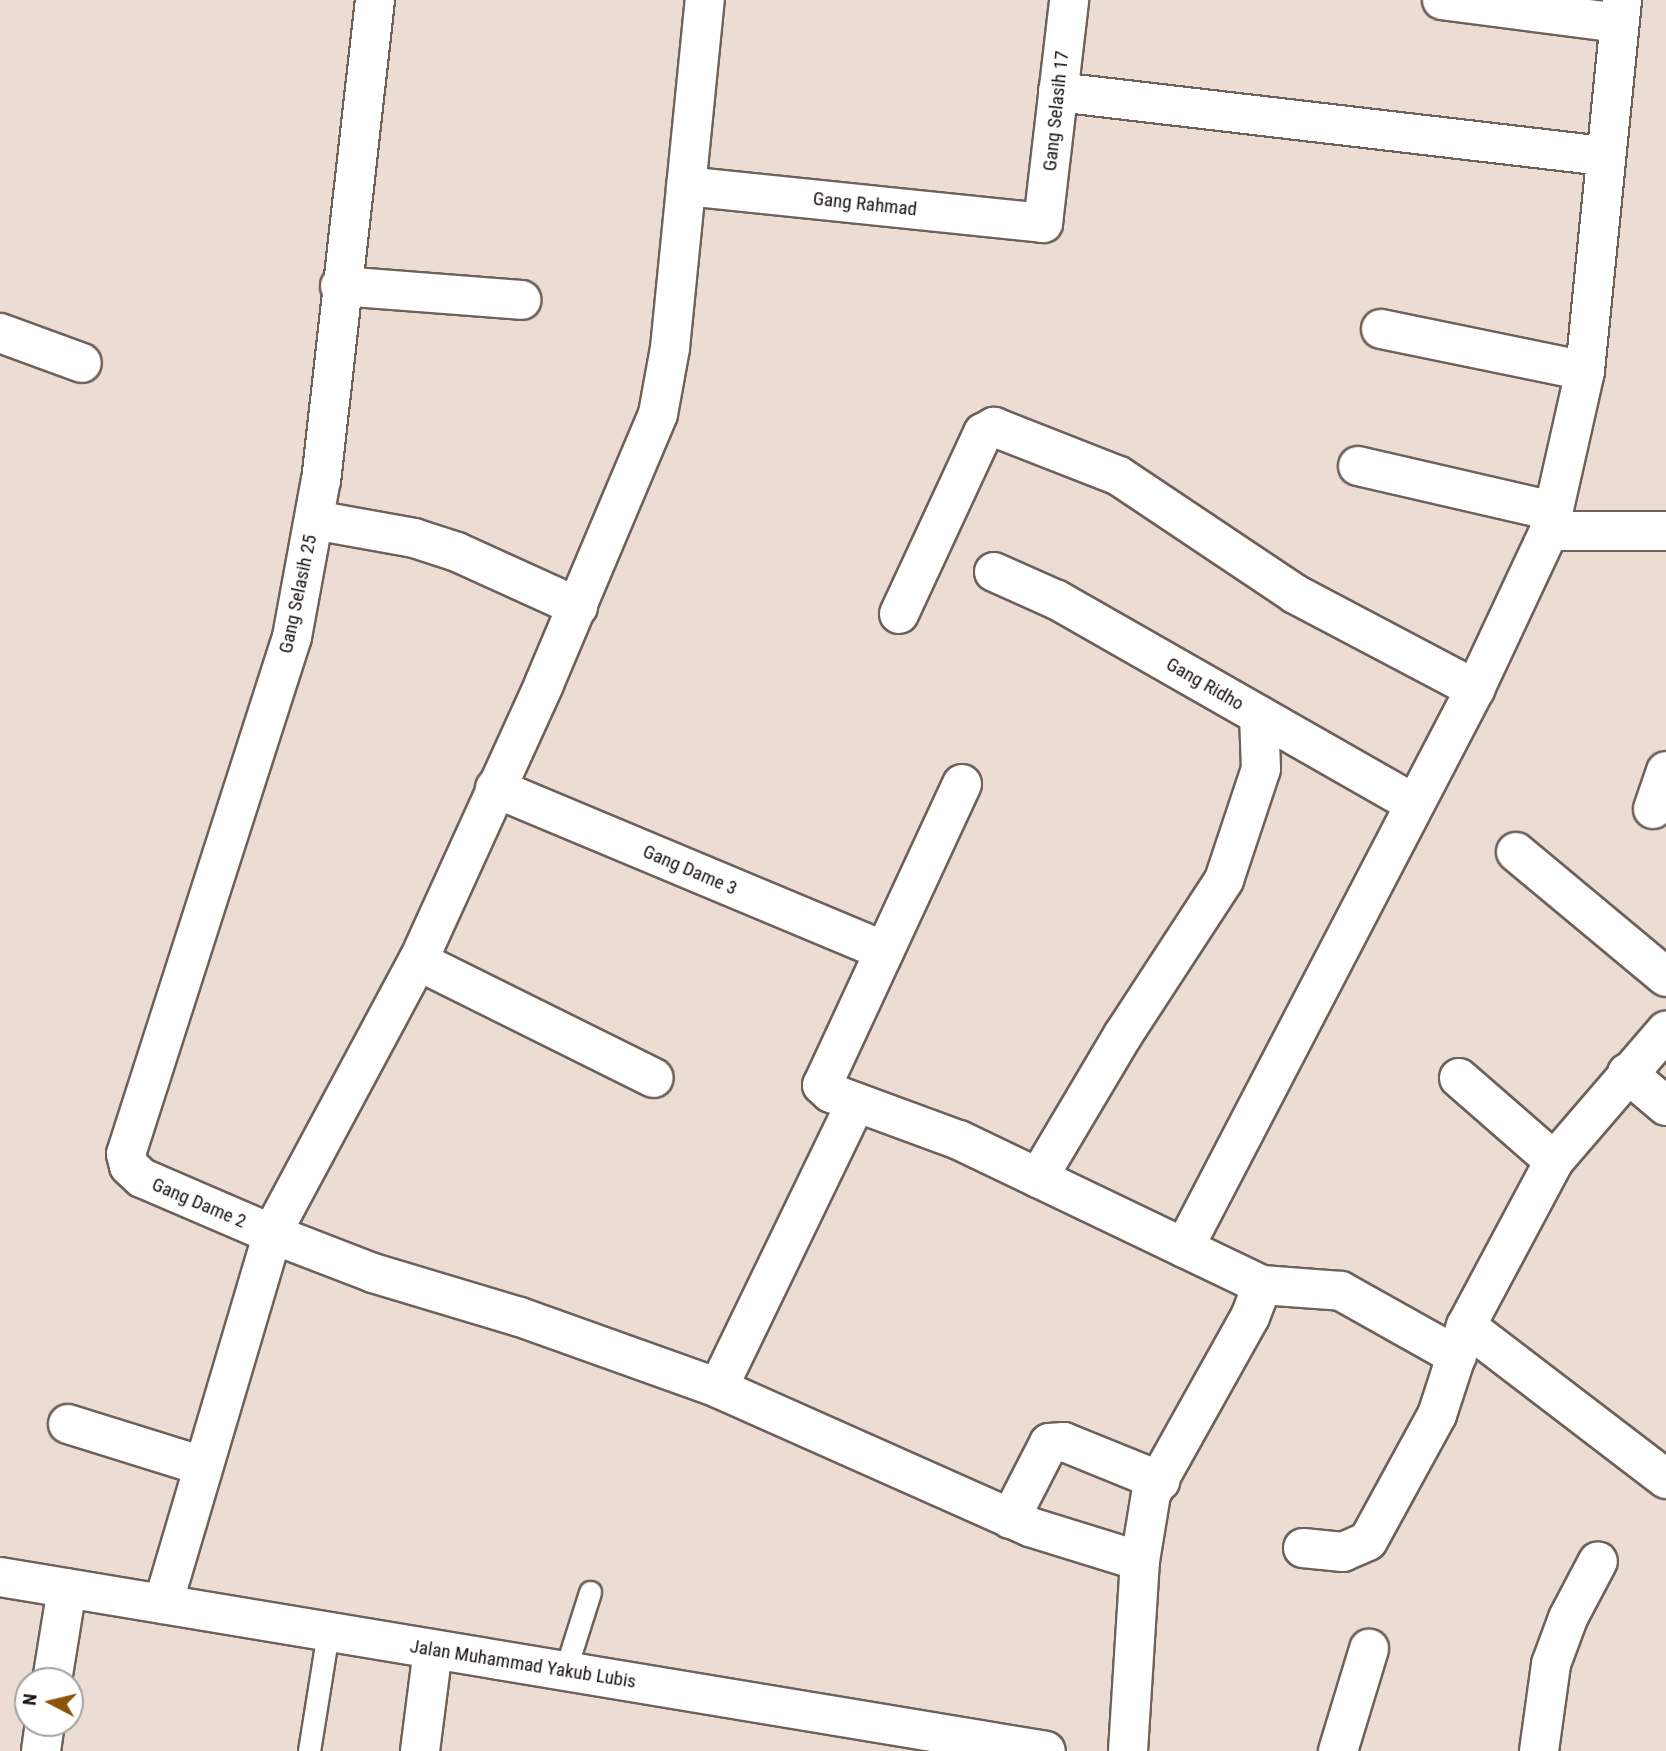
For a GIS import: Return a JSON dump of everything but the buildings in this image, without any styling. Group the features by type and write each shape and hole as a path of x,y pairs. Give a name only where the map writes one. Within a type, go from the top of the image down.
{"street":[{"name":"Gang Selasih 25","path":"129,1166 126,1154 292,637 314,520 340,286 369,85 376,0"},
{"path":"163,1604 272,1234 418,961 578,607 658,414 670,348 705,0"},
{"name":"Gang Selasih 17","path":"1043,223 1069,0"},
{"path":"1184,1248 1413,803 1475,689 1551,521 1585,371 1620,11 1442,0"},
{"path":"1058,92 1604,156"},
{"name":"Gang Rahmad","path":"686,186 1043,223"},
{"path":"340,286 521,300"},
{"path":"1381,329 1585,371"},
{"path":"0,333 82,363"},
{"path":"899,614 983,433 994,427 1119,476 1295,594 1475,689"},
{"path":"1358,466 1551,521 1666,531"},
{"path":"314,520 379,529 435,545 578,607"},
{"name":"Gang Ridho","path":"994,572 1057,600 1413,803"},
{"path":"1038,1178 1123,1035 1224,880 1261,769 1258,715"},
{"path":"1653,809 1666,771"},
{"path":"962,784 822,1085 831,1093 959,1140 1262,1285 1341,1291 1461,1341 1666,1479"},
{"name":"Gang Dame 3","path":"495,788 884,951"},
{"path":"1516,852 1666,977"},
{"path":"418,961 654,1078"},
{"path":"1303,1548 1343,1552 1368,1541 1437,1415 1461,1341 1554,1161 1627,1073 1666,1031"},
{"path":"1627,1073 1666,1106"},
{"path":"1459,1078 1554,1161"},
{"path":"718,1388 856,1102"},
{"name":"Gang Dame 2","path":"129,1166 142,1178 272,1234 373,1273 520,1317 718,1388 1010,1519 1140,1561"},
{"path":"1128,1751 1140,1561 1151,1494 1250,1317 1262,1285"},
{"path":"68,1424 203,1466"},
{"path":"1010,1519 1049,1443 1064,1442 1160,1481"},
{"path":"1539,1751 1551,1664 1568,1618 1598,1561"},
{"name":"Jalan Muhammad Yakub Lubis","path":"0,1577 1046,1751"},
{"path":"54,1667 67,1588"},
{"path":"1338,1751 1369,1649"},
{"path":"420,1751 433,1650"}],"lane":[{"path":"565,1671 590,1592"},
{"path":"309,1751 328,1633"}]}
